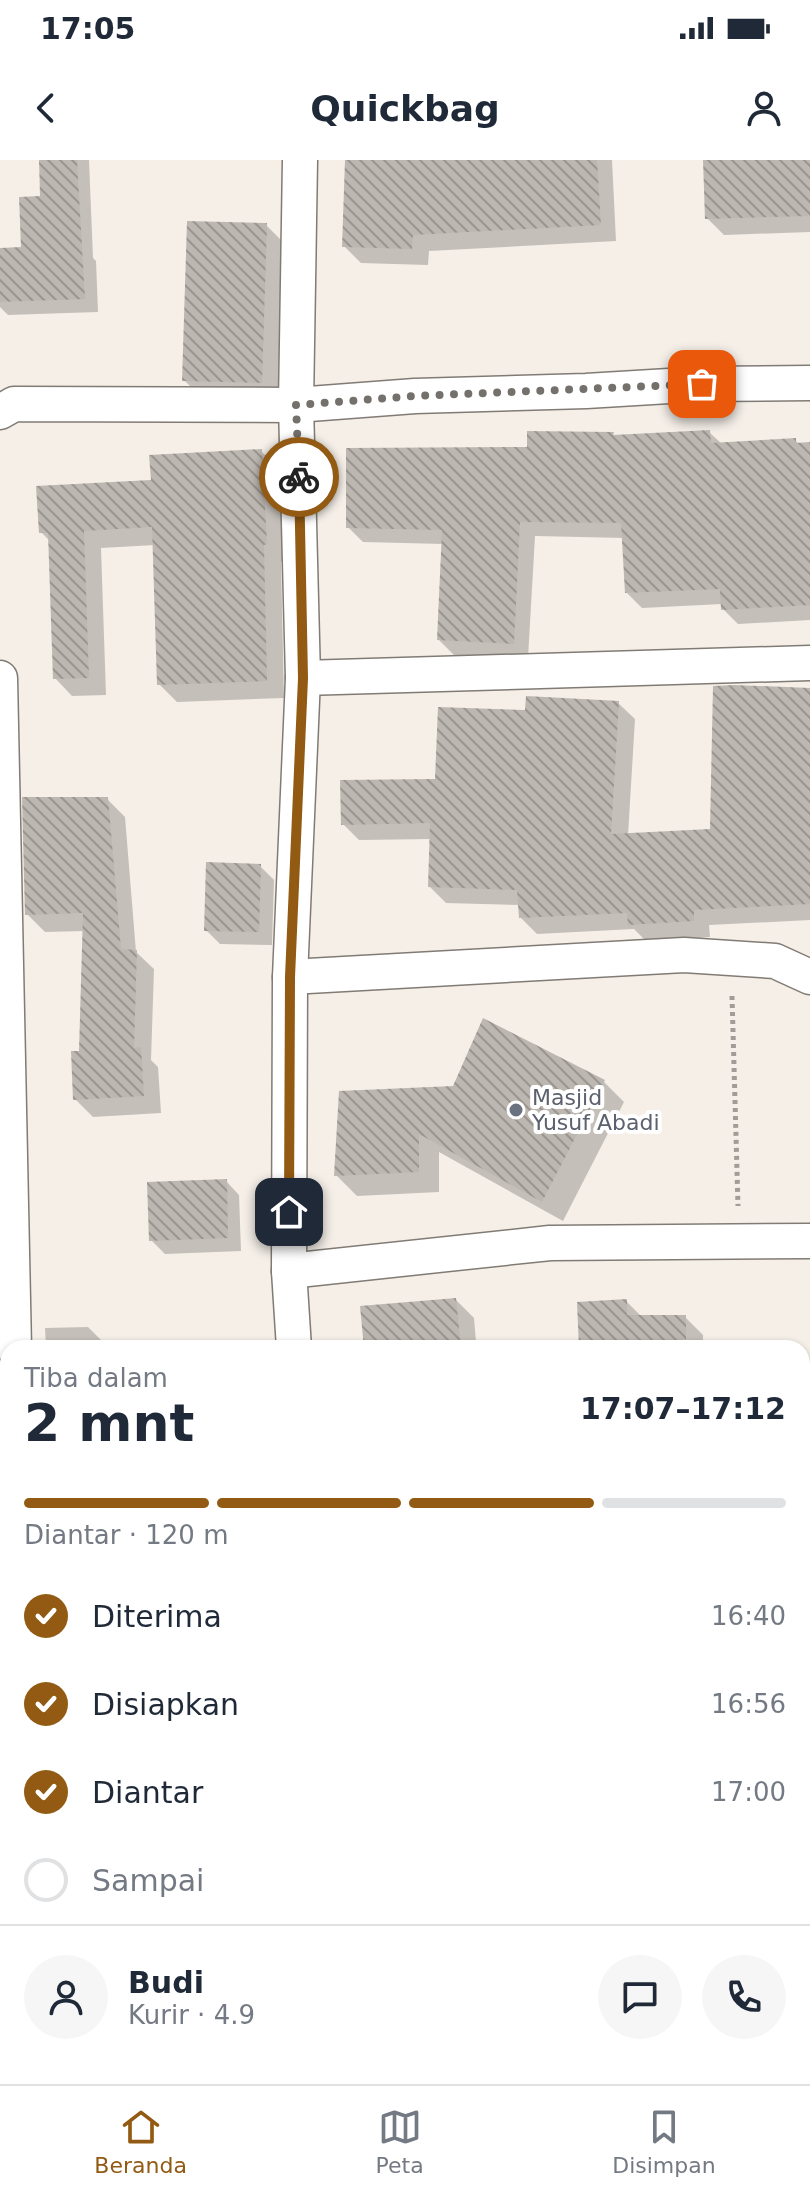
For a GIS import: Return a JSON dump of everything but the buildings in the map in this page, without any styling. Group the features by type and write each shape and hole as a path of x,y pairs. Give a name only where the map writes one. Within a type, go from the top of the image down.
{"street":[{"path":"293,1340 289,1271 290,977 303,678 296,405 300,160"},
{"path":"0,412 14,404 296,405 415,396 702,384 810,383"},
{"path":"303,678 810,663"},
{"path":"0,678 14,1340"},
{"path":"290,977 684,955 775,961 810,977"},
{"path":"289,1271 550,1243 810,1241"}],"path":[{"path":"730,957 739,1243"}],"way so far":[{"path":"299,477 296,405 415,396 702,384"}],"place":[{"name":"Masjid Yusuf Abadi","path":"516,1110"}],"route":[{"path":"289,1212 290,977 303,678 299,477"}]}
